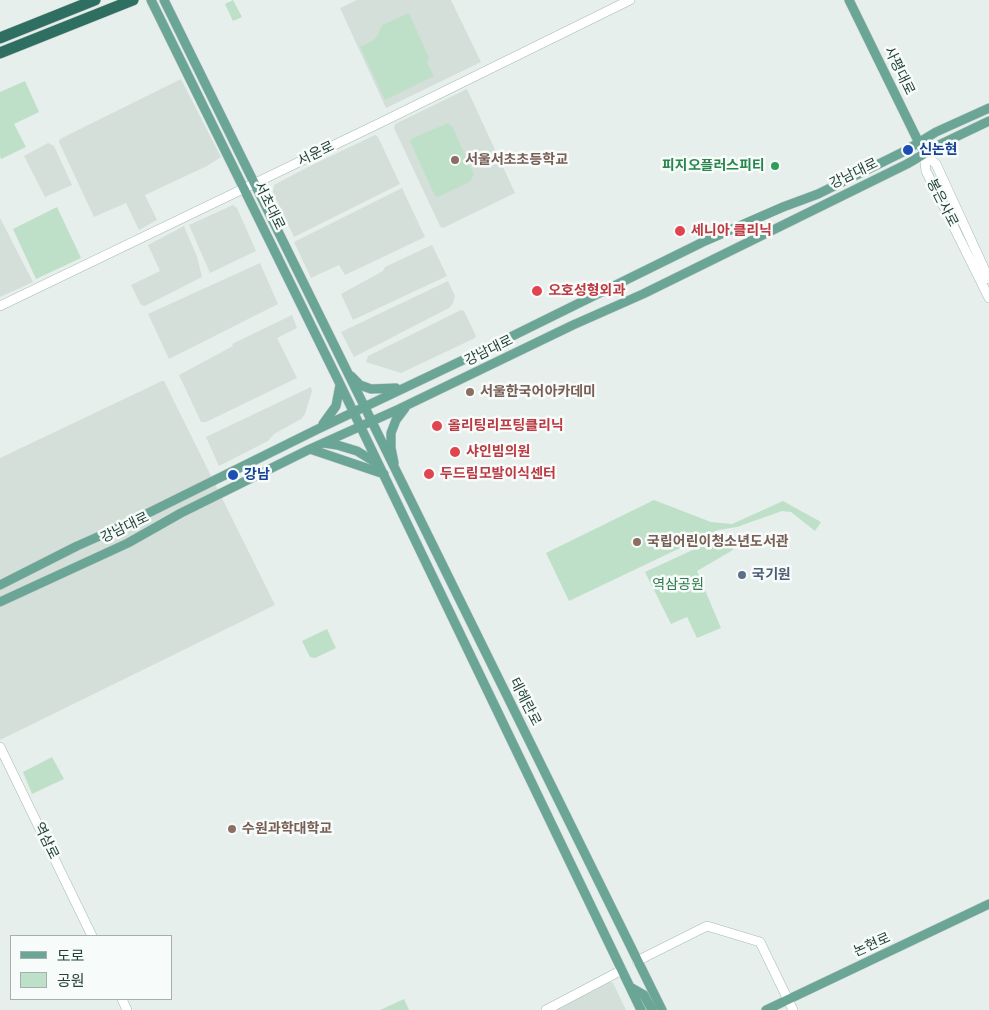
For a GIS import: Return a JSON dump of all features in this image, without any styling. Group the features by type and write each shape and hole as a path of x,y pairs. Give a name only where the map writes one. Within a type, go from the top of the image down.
{"highway":[{"path":"0,38 95,0"},
{"path":"0,53 133,0"}],"main road":[{"name":"서초대로","path":"152,0 360,426"},
{"name":"서초대로","path":"164,0 364,407"},
{"name":"사평대로","path":"849,0 924,154"},
{"name":"강남대로","path":"0,585 705,241 831,188 903,152 918,142 989,108"},
{"name":"강남대로","path":"0,602 128,543 182,513 310,449 409,404 573,325 652,290 907,164 989,121"},
{"path":"344,368 360,385 366,388 376,390 404,387"},
{"path":"318,429 329,418 336,406 340,384"},
{"path":"398,477 391,448 391,433 400,412 409,404"},
{"name":"테헤란로","path":"364,407 661,1010"},
{"name":"테헤란로","path":"360,426 641,1010"},
{"path":"369,445 370,439 376,439 386,459 389,460"},
{"path":"323,443 357,451 379,465"},
{"path":"310,449 384,474"},
{"name":"논현로","path":"766,1010 989,904"},
{"path":"630,987 644,995 652,1010"}],"street":[{"name":"서운로","path":"0,306 630,0"},
{"name":"봉은사로","path":"924,154 936,164 989,279"},
{"name":"봉은사로","path":"924,154 926,171 989,298"},
{"name":"역삼로","path":"0,747 92,935"},
{"path":"638,961 707,926 760,942 793,1010"},
{"path":"546,1010 622,970"}],"shaded area":[{"path":"357,0 451,0 481,62 386,108 340,8"},
{"path":"181,79 221,157 207,166 145,195 157,220 139,230 126,203 94,217 59,142 60,139"},
{"name":"서울서초초등학교","path":"467,89 515,193 443,228 440,226 394,128 395,124"},
{"path":"375,135 378,137 400,184 294,237 273,192 274,185"},
{"path":"48,143 54,146 72,185 45,197 24,156"},
{"path":"402,188 425,237 345,275 339,265 311,278 294,242"},
{"path":"233,205 237,208 256,251 210,273 189,225"},
{"path":"0,218 33,282 0,297"},
{"path":"184,226 197,257 202,277 145,306 141,305 131,285 160,271 148,245"},
{"path":"432,245 447,276 353,320 341,294 383,271 385,267"},
{"path":"260,263 278,304 169,359 148,314"},
{"path":"448,281 455,296 449,308 354,357 341,332"},
{"path":"461,310 464,311 476,336 475,338 401,373 366,362 368,356"},
{"path":"292,315 297,328 277,338 297,378 206,422 201,422 179,375 233,346 232,344"},
{"path":"164,381 275,605 0,740 0,458"},
{"path":"311,387 312,391 305,414 301,419 274,434 268,441 219,466 206,437"},
{"path":"607,981 613,983 626,1010 550,1010"}],"green space":[{"path":"233,0 242,17 233,21 225,4"},
{"path":"409,13 429,58 427,63 434,76 385,100 360,47 372,41 378,35 382,25"},
{"path":"25,81 39,112 14,124 26,147 1,159 0,92"},
{"path":"448,123 452,126 474,175 469,182 438,197 435,196 410,141"},
{"path":"57,207 81,258 36,279 13,229"},
{"path":"654,500 711,522 732,524 783,501 821,522 815,531 791,512 782,511 737,527 718,530 569,601 546,553"},
{"name":"역삼공원","path":"730,543 733,550 697,571 721,628 697,638 687,617 671,624 645,572 699,547"},
{"path":"327,629 336,648 315,658 310,657 302,641"},
{"path":"52,757 64,779 32,794 23,772"},
{"path":"404,999 409,1010 380,1010"}],"place":[{"name":"신논현","path":"908,150"},
{"name":"서울서초초등학교","path":"455,160"},
{"name":"피지오플러스피티","path":"775,166"},
{"name":"세니아 클리닉","path":"680,231"},
{"name":"오호성형외과","path":"537,291"},
{"name":"서울한국어아카데미","path":"470,392"},
{"name":"올리팅리프팅클리닉","path":"437,426"},
{"name":"샤인빔의원","path":"455,452"},
{"name":"두드림모발이식센터","path":"429,474"},
{"name":"강남","path":"233,475"},
{"name":"국립어린이청소년도서관","path":"637,542"},
{"name":"국기원","path":"742,575"},
{"name":"수원과학대학교","path":"232,829"}]}
